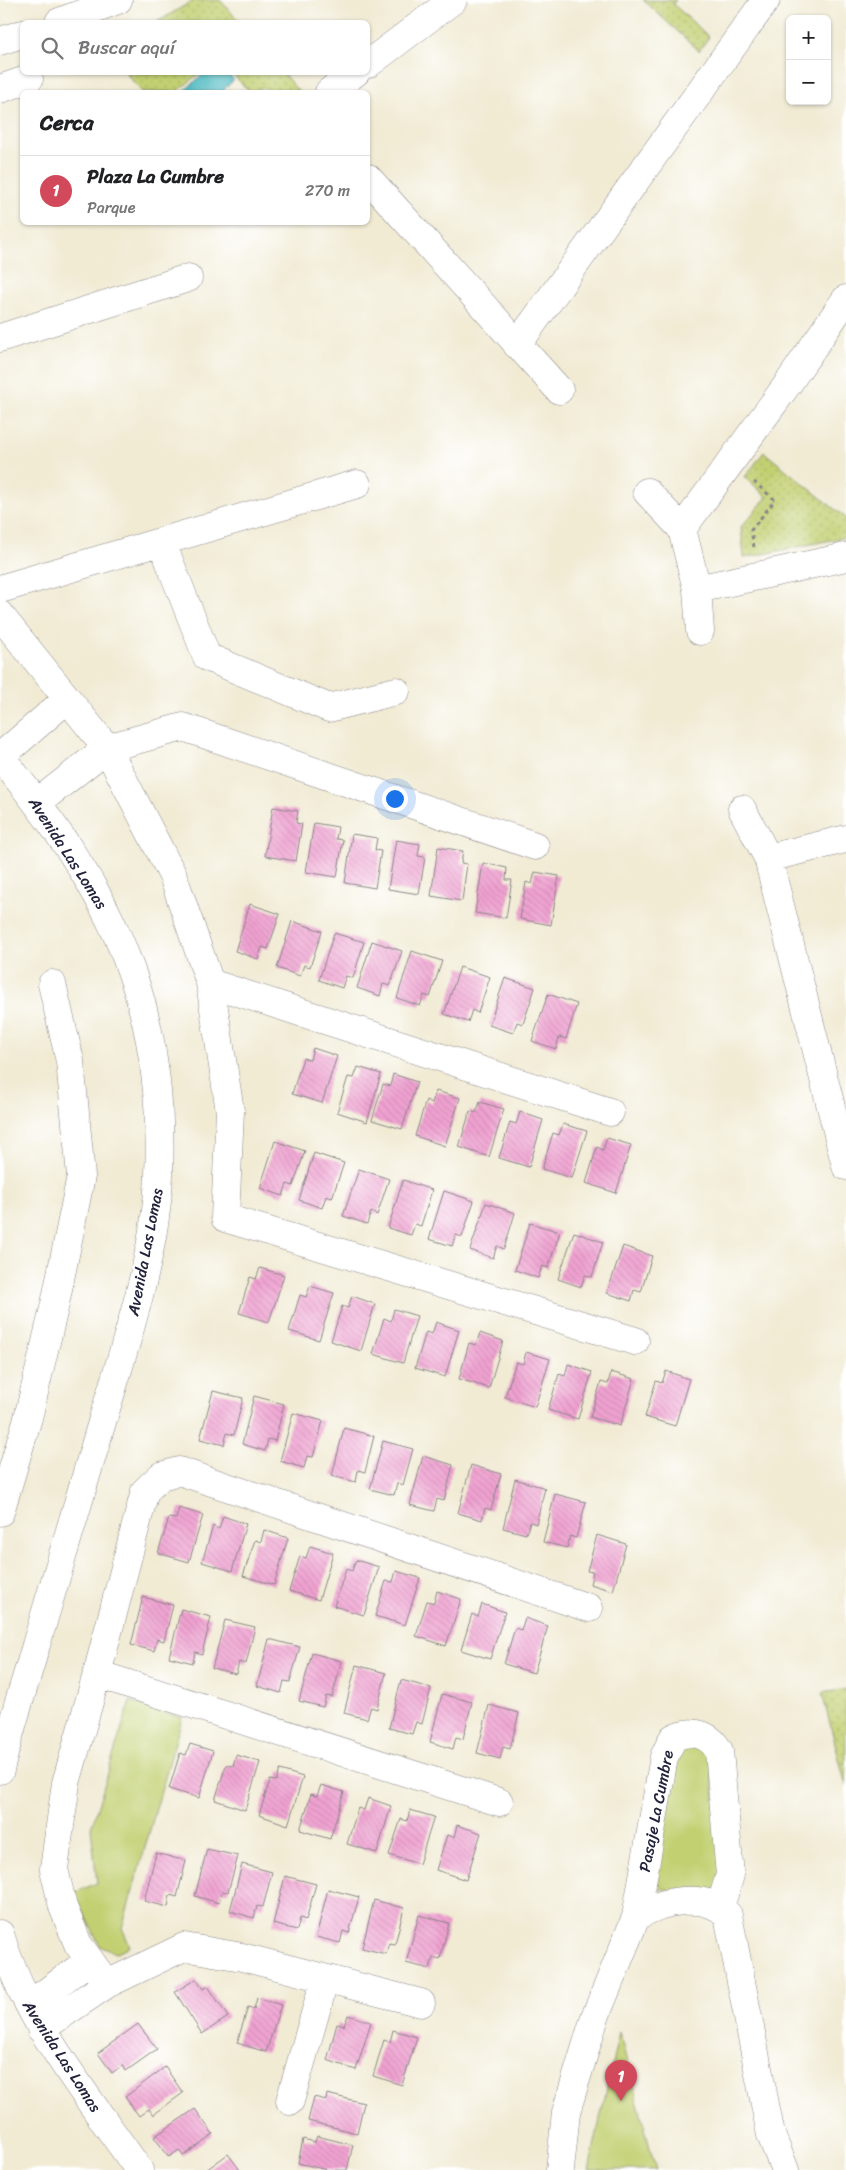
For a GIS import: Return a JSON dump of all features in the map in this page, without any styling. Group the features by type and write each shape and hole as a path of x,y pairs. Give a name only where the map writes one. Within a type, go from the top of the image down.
{"street":[{"path":"64,20 118,0"},
{"path":"370,63 454,0"},
{"path":"516,345 766,0"},
{"path":"0,41 20,35"},
{"path":"332,90 352,75"},
{"path":"0,89 29,79"},
{"path":"370,180 558,390"},
{"path":"0,338 188,278"},
{"path":"682,529 846,299"},
{"path":"0,588 357,484"},
{"path":"647,492 682,529 697,588 700,631"},
{"path":"162,542 208,657 329,708 396,691"},
{"path":"697,588 846,557"},
{"path":"0,615 107,748 173,876 210,983 230,1111 224,1218 635,1341"},
{"path":"0,756 67,699"},
{"path":"37,803 107,748 183,727 535,846"},
{"name":"Avenida Las Lomas","path":"0,756 37,803 104,908 126,958 148,1028 154,1067 158,1120 159,1177 142,1282 0,1770"},
{"path":"742,809 768,858 844,1150"},
{"path":"768,858 846,840"},
{"path":"210,983 610,1112"},
{"path":"0,1512 28,1418 55,1304 81,1176 70,1060 52,984"},
{"path":"107,1984 78,1944 63,1907 54,1869 66,1782 97,1674 145,1491 161,1476 179,1471 589,1608"},
{"path":"97,1674 499,1802"},
{"name":"Pasaje La Cumbre","path":"560,2170 566,2112 595,2017 636,1918 664,1757 673,1738 683,1733 705,1735 714,1742 719,1751 730,1874 720,1907"},
{"path":"636,1918 649,1909 663,1903 685,1902 720,1907 728,1915 771,2136 785,2170"},
{"name":"Avenida Las Lomas","path":"0,1934 8,1960 35,2017 139,2170"},
{"path":"35,2017 184,1947 242,1957 421,2003"},
{"path":"35,2017 90,1960"},
{"path":"290,2101 325,1979"}],"path":[{"path":"731,462 775,500 751,530 758,576"}],"green space":[{"path":"194,0 220,0 238,20 160,20"},
{"path":"643,0 676,0 673,4 709,37 699,51"},
{"path":"128,75 198,75 179,90 140,90"},
{"path":"233,75 285,75 297,90 265,90 262,87 258,90 248,90"},
{"path":"764,452 846,518 846,537 744,558 741,527 767,497 745,477"},
{"path":"846,1689 846,1786 822,1693"},
{"path":"130,1701 182,1718 122,1928 130,1946 115,1953 100,1946 74,1893 97,1883 91,1828"},
{"path":"678,1743 709,1748 725,1882 714,1891 660,1889 653,1885"},
{"path":"619,2032 656,2170 589,2170"}],"water":[{"path":"202,75 229,75 234,80 225,90 185,90"}],"building":[{"path":"273,807 298,811 296,823 302,824 296,861 265,856"},
{"path":"314,823 338,827 336,839 343,840 337,877 306,872"},
{"path":"352,834 377,838 375,850 381,851 375,888 345,883"},
{"path":"396,840 420,844 418,856 425,857 419,894 388,889"},
{"path":"438,847 463,851 461,863 467,864 462,901 431,896"},
{"path":"483,863 507,868 506,880 512,880 506,918 475,913"},
{"path":"535,872 559,876 551,925 520,919 526,882 532,884"},
{"path":"250,904 280,914 268,949 262,947 258,959 235,951"},
{"path":"292,921 322,931 310,967 304,965 300,976 277,968"},
{"path":"334,933 364,942 353,978 346,976 342,988 319,980"},
{"path":"372,941 402,951 390,986 383,984 380,996 357,988"},
{"path":"412,951 442,961 430,997 424,995 420,1006 397,998"},
{"path":"460,967 490,977 478,1013 472,1010 468,1022 444,1014"},
{"path":"505,978 535,988 523,1024 517,1022 513,1033 489,1025"},
{"path":"548,994 577,1004 566,1039 559,1037 556,1049 532,1041"},
{"path":"313,1048 337,1056 322,1103 292,1094 303,1058 310,1060"},
{"path":"358,1067 381,1074 367,1122 337,1112 348,1077 354,1078"},
{"path":"393,1074 417,1082 402,1129 372,1120 383,1084 390,1086"},
{"path":"436,1091 460,1098 445,1146 415,1136 426,1100 432,1103"},
{"path":"480,1102 504,1109 489,1157 459,1147 470,1111 476,1113"},
{"path":"520,1112 543,1120 529,1167 499,1158 510,1122 516,1124"},
{"path":"563,1124 587,1131 572,1178 542,1169 553,1133 559,1135"},
{"path":"607,1138 631,1145 616,1193 586,1183 597,1147 603,1150"},
{"path":"275,1141 305,1151 293,1186 287,1184 283,1196 260,1188"},
{"path":"314,1153 344,1163 332,1198 326,1196 322,1208 299,1200"},
{"path":"359,1169 389,1179 377,1215 371,1212 367,1224 343,1216"},
{"path":"403,1180 432,1190 421,1226 415,1224 411,1235 388,1228"},
{"path":"444,1191 474,1201 462,1237 456,1235 452,1246 429,1239"},
{"path":"486,1203 515,1213 504,1249 497,1246 493,1258 470,1250"},
{"path":"530,1223 560,1232 548,1268 542,1266 538,1278 515,1270"},
{"path":"574,1232 603,1242 592,1277 585,1275 581,1287 558,1279"},
{"path":"623,1246 652,1256 641,1292 634,1290 631,1301 607,1293"},
{"path":"260,1268 284,1275 269,1322 239,1313 250,1277 256,1279"},
{"path":"310,1286 334,1293 319,1340 289,1331 300,1295 306,1297"},
{"path":"352,1296 375,1304 361,1351 331,1341 342,1306 348,1308"},
{"path":"394,1309 417,1316 403,1363 373,1354 384,1318 391,1321"},
{"path":"436,1322 459,1330 445,1377 415,1368 426,1332 432,1334"},
{"path":"480,1333 503,1341 489,1388 459,1379 469,1343 476,1345"},
{"path":"526,1352 550,1359 535,1407 505,1397 516,1362 523,1364"},
{"path":"568,1364 592,1372 578,1419 548,1410 559,1374 565,1376"},
{"path":"666,1371 689,1379 675,1426 645,1417 656,1381 662,1383"},
{"path":"611,1372 634,1379 620,1426 590,1417 601,1382 608,1384"},
{"path":"213,1391 243,1398 234,1435 227,1433 224,1445 200,1439"},
{"path":"254,1396 284,1404 275,1441 268,1439 265,1451 242,1444"},
{"path":"293,1413 323,1421 313,1457 307,1456 304,1468 280,1461"},
{"path":"344,1428 374,1436 365,1472 358,1470 356,1482 332,1476"},
{"path":"383,1441 413,1449 403,1485 397,1483 394,1495 370,1489"},
{"path":"423,1456 453,1465 444,1501 437,1499 434,1511 410,1505"},
{"path":"471,1465 501,1474 491,1510 485,1508 482,1520 458,1513"},
{"path":"515,1479 545,1488 536,1524 530,1522 526,1534 503,1528"},
{"path":"555,1494 586,1502 576,1538 570,1536 567,1548 543,1542"},
{"path":"179,1508 203,1515 189,1562 158,1553 169,1518 176,1519"},
{"path":"223,1516 246,1524 232,1571 202,1562 213,1526 219,1529"},
{"path":"264,1530 288,1538 274,1585 243,1576 255,1540 261,1542"},
{"path":"597,1535 626,1544 613,1591 590,1584 593,1572 587,1571"},
{"path":"310,1546 333,1553 319,1600 289,1591 300,1556 306,1558"},
{"path":"356,1560 379,1567 364,1615 334,1606 346,1569 352,1571"},
{"path":"396,1571 420,1578 405,1625 375,1616 386,1581 393,1582"},
{"path":"437,1591 461,1599 446,1646 416,1636 427,1601 434,1603"},
{"path":"143,1597 173,1605 164,1641 157,1639 154,1651 131,1645"},
{"path":"482,1604 505,1612 490,1659 461,1650 472,1614 478,1617"},
{"path":"181,1609 211,1617 202,1654 195,1652 193,1663 169,1657"},
{"path":"525,1618 548,1626 534,1673 504,1664 515,1628 521,1630"},
{"path":"225,1620 255,1627 246,1664 239,1662 236,1674 212,1668"},
{"path":"269,1639 300,1647 290,1682 284,1681 281,1693 257,1686"},
{"path":"312,1653 342,1661 332,1697 326,1696 323,1707 299,1701"},
{"path":"356,1665 386,1673 377,1709 371,1707 367,1719 344,1713"},
{"path":"401,1680 431,1688 422,1724 416,1722 412,1734 389,1728"},
{"path":"442,1694 472,1702 463,1739 456,1737 453,1749 430,1742"},
{"path":"489,1705 519,1713 510,1749 503,1747 500,1759 477,1753"},
{"path":"190,1744 213,1751 199,1798 169,1789 180,1753 186,1755"},
{"path":"236,1755 260,1762 245,1810 215,1800 226,1765 233,1766"},
{"path":"280,1770 303,1777 288,1825 259,1815 270,1780 276,1781"},
{"path":"321,1785 344,1792 330,1839 300,1830 311,1794 317,1796"},
{"path":"368,1798 391,1806 377,1853 347,1844 358,1808 364,1810"},
{"path":"410,1810 434,1817 419,1864 389,1855 401,1819 407,1821"},
{"path":"457,1825 481,1833 466,1880 436,1870 447,1835 454,1837"},
{"path":"207,1849 238,1856 228,1892 222,1891 219,1903 195,1896"},
{"path":"156,1853 186,1861 177,1897 170,1895 168,1907 144,1901"},
{"path":"242,1864 272,1872 263,1907 257,1906 254,1918 230,1911"},
{"path":"285,1876 316,1884 306,1920 300,1918 297,1930 273,1924"},
{"path":"328,1889 359,1897 349,1933 343,1931 340,1943 316,1937"},
{"path":"374,1900 404,1908 395,1944 389,1943 386,1954 362,1948"},
{"path":"419,1915 449,1923 440,1959 433,1957 430,1969 406,1963"},
{"path":"196,1979 203,1989 208,1986 228,2017 202,2034 175,1992"},
{"path":"257,1998 281,2005 266,2052 237,2043 248,2007 254,2009"},
{"path":"348,2015 371,2022 356,2070 327,2060 337,2024 344,2026"},
{"path":"138,2024 157,2049 126,2071 123,2065 112,2073 98,2053"},
{"path":"393,2030 417,2037 402,2085 373,2076 384,2040 390,2042"},
{"path":"165,2067 183,2093 153,2115 149,2109 139,2116 125,2097"},
{"path":"327,2094 364,2103 357,2133 308,2121 314,2097 326,2100"},
{"path":"195,2109 213,2134 183,2156 179,2150 169,2157 154,2137"},
{"path":"317,2136 353,2145 347,2170 327,2170 298,2163 303,2139 315,2142"},
{"path":"228,2154 240,2170 206,2170"}],"place":[{"name":"Plaza La Cumbre","path":"621,2101"}]}
